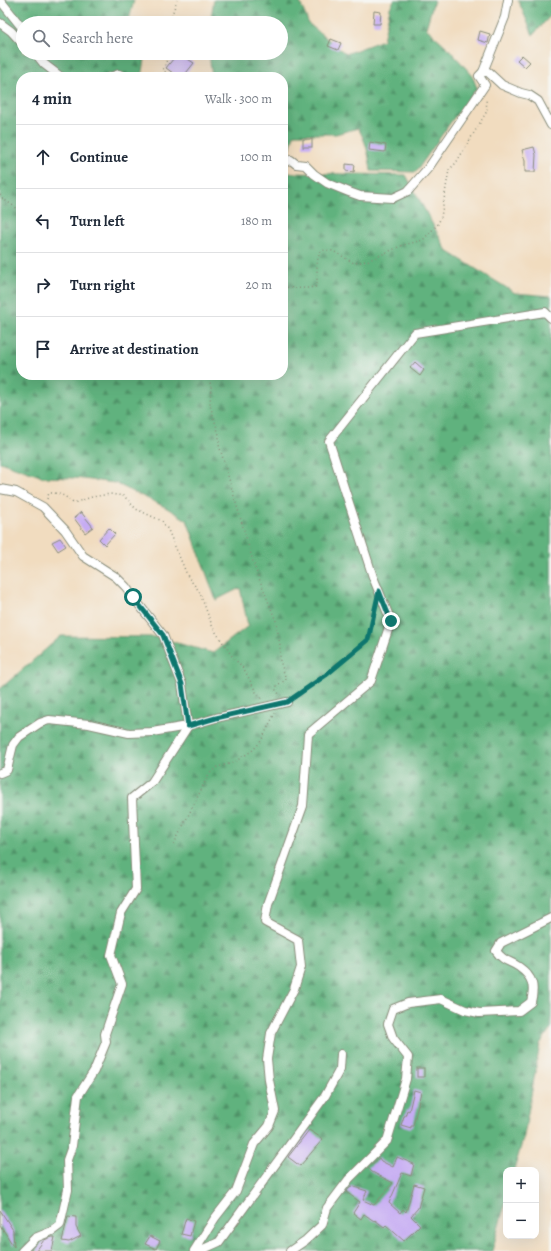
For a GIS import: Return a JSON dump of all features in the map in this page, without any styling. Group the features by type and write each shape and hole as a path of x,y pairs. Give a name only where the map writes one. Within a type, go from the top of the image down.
{"street":[{"path":"0,0 16,20"},
{"path":"288,161 291,160 296,164 305,165 314,174 327,183 360,196 392,198 408,191 429,167 485,85 479,76 483,72 505,17 508,0"},
{"path":"0,23 16,36"},
{"path":"40,60 54,72"},
{"path":"483,72 488,72 502,85 529,95 538,101 551,125"},
{"path":"194,1251 215,1218 236,1191 254,1144 269,1126 275,1111 269,1080 267,1059 271,1033 294,989 301,967 298,940 265,922 268,904 303,806 308,734 371,681 391,621 372,577 329,441 415,333 545,312 551,318"},
{"path":"0,489 16,492 43,507 65,530 83,556 116,578 126,587 163,635 182,684 188,726 152,782 132,798 136,889 121,913 111,954 122,984 105,1034 106,1042 94,1071 78,1096 72,1146 67,1160 68,1190 60,1225 52,1231 35,1238 22,1251"},
{"path":"0,773 7,770 13,745 20,737 40,723 49,720 89,724 129,733 152,732 188,726 287,702"},
{"path":"290,1251 306,1240 322,1225 327,1208 349,1179 387,1141 406,1078 408,1057 393,1038 388,1024 393,1009 408,1004 441,999 465,1010 479,1013 519,1011 532,1002 534,991 531,978 519,967 501,958 496,951 501,944 551,918"},
{"path":"199,1251 219,1242 325,1096 340,1069 341,1054"}],"path":[{"path":"171,16 177,0"},
{"path":"166,72 163,70 167,60"},
{"path":"288,287 299,289 315,288 317,284 318,257 321,252 325,250 333,251 354,262 360,262 367,261 403,245 423,240 438,224 441,217 449,170 456,163 487,111 485,85"},
{"path":"0,195 3,199 16,208"},
{"path":"209,380 211,386 210,405 219,435 219,445 255,568 276,621 280,645 280,660 286,680 277,686 276,690 287,702"},
{"path":"46,499 49,493 59,493 73,503 92,497 110,494 124,496 136,509 162,521 168,530 188,577 199,591 213,628 232,656 244,669 257,694 263,700"},
{"path":"174,844 209,774 217,767 233,763 252,750 261,741 275,713 287,702 326,675 368,640 379,591"}],"green space":[{"path":"0,0 134,0 130,16 16,16 16,60 145,60 143,72 16,72 16,380 288,380 288,174 290,173 406,175 447,251 515,293 551,296 551,1028 540,1044 524,1136 515,1167 503,1167 503,1212 492,1251 0,1251 0,689 61,636 156,637 213,653 248,626 240,588 216,600 187,520 165,507 115,483 75,478 43,477 0,462"},
{"path":"214,0 299,0 309,24 346,54 383,40 390,8 394,0 434,0 426,28 447,47 472,75 477,88 453,119 416,172 371,171 367,148 358,128 336,134 294,134 288,159 288,72 211,72 210,60 288,60 288,16 211,16"},
{"path":"518,0 551,0 551,15 533,35"}],"building":[{"path":"374,11 381,12 380,24 373,24"},
{"path":"480,31 490,34 488,43 478,40"},
{"path":"331,39 341,43 338,50 328,46"},
{"path":"522,55 530,62 525,67 517,60"},
{"path":"172,60 189,60 194,63 187,72 172,72 166,68"},
{"path":"303,139 312,139 312,147 303,147"},
{"path":"370,142 386,145 385,152 369,150"},
{"path":"534,147 536,155 535,172 525,172 525,161 522,150"},
{"path":"346,164 355,165 354,172 346,171"},
{"path":"415,362 424,370 420,376 410,368"},
{"path":"81,512 93,527 85,533 74,518"},
{"path":"109,528 115,534 105,545 99,539"},
{"path":"60,538 66,546 58,551 52,542"},
{"path":"417,1068 424,1068 424,1077 417,1077"},
{"path":"414,1090 421,1092 413,1126 411,1126 411,1128 401,1125 407,1110 409,1111"},
{"path":"309,1130 323,1139 300,1166 288,1157"},
{"path":"397,1157 414,1164 411,1176 402,1173 389,1203 400,1213 403,1209 406,1212 414,1184 424,1187 418,1208 411,1216 420,1225 404,1241 386,1225 384,1227 364,1214 361,1219 353,1213 360,1202 346,1192 351,1186 367,1191 363,1200 374,1205 393,1183 372,1172 368,1168 379,1158 381,1161 393,1167"},
{"path":"0,1210 13,1230 14,1247 0,1225"},
{"path":"68,1216 76,1217 76,1227 81,1236 69,1242 62,1241"},
{"path":"186,1218 194,1221 190,1236 181,1234"},
{"path":"150,1236 160,1241 156,1249 145,1244"},
{"path":"55,1237 52,1251 36,1251 44,1240"}],"route":[{"path":"133,597 163,635 182,684 188,726 287,702 326,675 368,640 379,591 391,621"}]}
